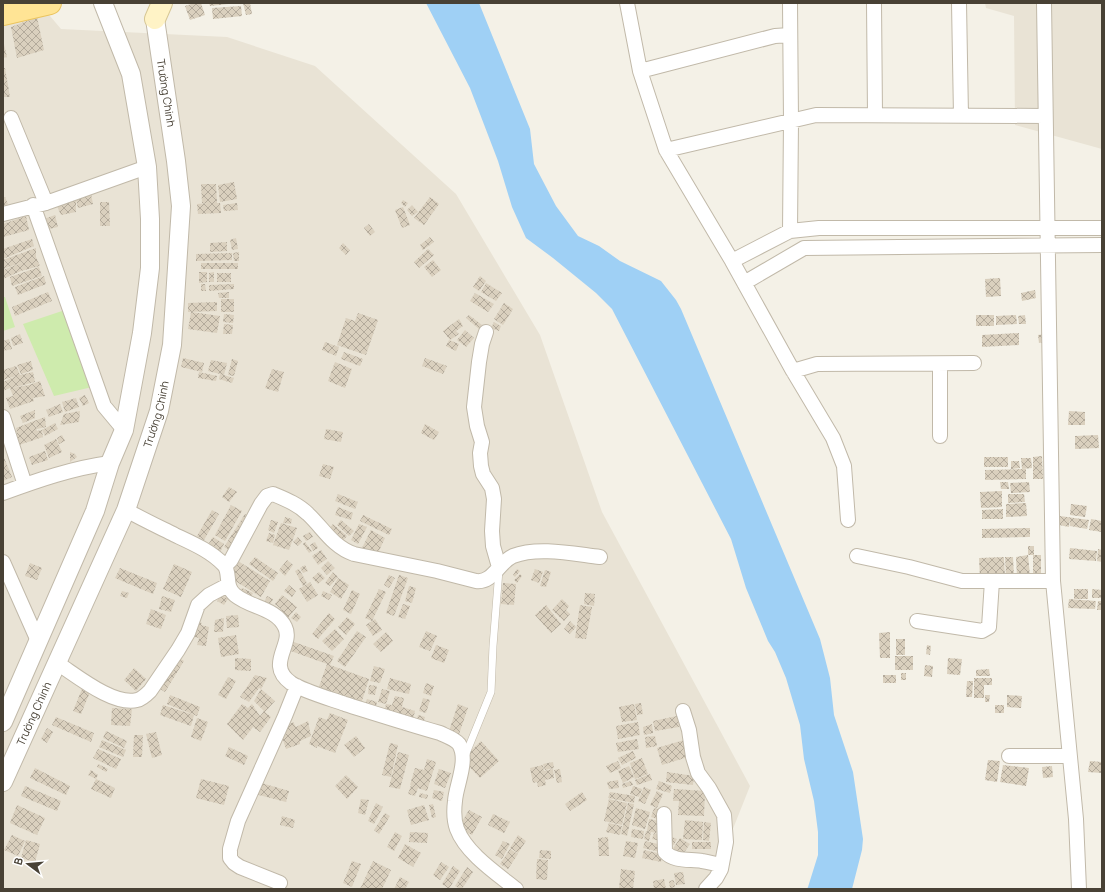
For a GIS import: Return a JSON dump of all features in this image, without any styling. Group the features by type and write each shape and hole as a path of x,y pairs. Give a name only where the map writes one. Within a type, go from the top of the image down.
{"main road":[{"path":"3,10 8,3"},
{"path":"3,14 50,3"}],"street":[{"path":"3,722 95,511 110,463 124,430 142,333 150,268 150,219 146,166 131,74 103,3"},
{"path":"627,3 640,71 666,150 732,261 832,438 844,466 848,520"},
{"path":"790,3 792,121 790,231"},
{"path":"874,3 875,115"},
{"path":"959,3 961,116"},
{"path":"1044,3 1053,581 1076,819 1079,889"},
{"name":"Trường Chinh","path":"3,782 126,510 159,411 172,345 181,206 155,8"},
{"path":"640,71 776,36 790,35"},
{"path":"666,150 816,115 1045,116"},
{"path":"12,118 104,406 124,430"},
{"path":"3,214 39,204 146,166 176,161"},
{"path":"732,261 790,231 819,228 1102,228"},
{"path":"744,283 804,248 1102,245"},
{"path":"486,332 479,362 474,407 477,426 482,442 480,454 481,466 483,474 492,488 494,499 492,531 499,567"},
{"path":"793,371 817,364 974,363"},
{"path":"940,364 940,436"},
{"path":"3,417 26,485"},
{"path":"3,493 71,470 91,465 110,463 139,471"},
{"path":"225,566 231,560 261,504 267,496 273,494 300,507 335,543 346,551 354,554 438,571 476,582 481,582 488,579 499,567 513,557 530,552 541,551 600,557"},
{"path":"126,510 204,550 225,566 228,585 235,595 251,604 272,612 282,621 286,629 286,637 279,664 282,674 291,683 323,697 447,736 459,744 463,764 455,802 456,827 461,838 469,849 516,889"},
{"path":"857,556 909,567 962,581 1053,581"},
{"path":"3,562 38,642"},
{"path":"917,621 982,631 989,627 992,581"},
{"path":"57,663 97,689 115,698 128,701 138,700 150,691 178,650 188,633 198,605 209,595 228,585"},
{"path":"280,883 234,863 230,858 230,849 238,821 297,686"},
{"path":"683,711 689,730 693,757 698,773 709,788 724,815 726,842 722,865 716,878 706,889"},
{"path":"1009,756 1070,756"},
{"path":"664,814 665,852 667,854 679,859 722,865"}],"lane":[{"path":"463,764 491,692 499,567"}],"shaded area":[{"path":"3,3 39,3 61,29 227,37 315,66 456,194 540,335 602,512 750,786 709,889 3,889"},
{"path":"985,3 1102,3 1102,149 1015,125 1014,16 986,8"}],"green space":[{"path":"3,297 5,297 15,327 3,331"},
{"path":"65,310 92,387 54,396 23,324"}],"water":[{"path":"426,3 479,3 530,129 534,164 556,206 578,236 599,246 620,261 661,281 681,309 820,639 830,678 834,715 853,772 863,839 862,850 852,889 807,889 818,855 818,832 814,801 804,759 800,725 786,678 775,652 768,641 746,588 731,539 612,309 596,293 526,238 512,207 498,161 470,88"}],"building":[{"path":"194,3 201,3 205,15 190,20 185,6"},
{"path":"209,3 228,3 228,4 210,6"},
{"path":"243,3 250,3 252,14 246,15"},
{"path":"241,6 242,16 213,19 212,8"},
{"path":"37,17 44,50 17,58 11,27"},
{"path":"3,40 7,57 3,58"},
{"path":"3,68 5,68 10,97 3,97"},
{"path":"234,182 237,199 220,202 218,185"},
{"path":"201,184 216,184 217,203 220,203 221,213 198,214 197,204 208,203 202,203"},
{"path":"91,194 93,204 78,208 76,200"},
{"path":"3,197 5,197 8,204 3,206"},
{"path":"430,197 439,204 424,225 414,218"},
{"path":"76,200 76,212 61,215 56,204"},
{"path":"403,200 408,203 405,207 401,203"},
{"path":"100,202 109,202 110,226 100,226"},
{"path":"237,203 238,210 224,211 223,205"},
{"path":"412,205 418,212 412,216 407,210"},
{"path":"403,207 410,225 402,228 395,210"},
{"path":"55,215 58,227 44,230 41,220"},
{"path":"26,216 29,230 3,237 3,224"},
{"path":"369,224 375,232 370,236 364,228"},
{"path":"430,237 434,242 423,250 420,245"},
{"path":"236,238 238,249 232,250 230,240"},
{"path":"32,239 34,246 3,259 3,249"},
{"path":"227,242 227,251 210,252 210,243"},
{"path":"343,243 350,250 346,255 339,248"},
{"path":"36,248 36,257 40,266 21,271 3,279 3,270 26,261 3,269 3,260"},
{"path":"428,249 434,255 419,268 414,262"},
{"path":"239,252 239,261 234,261 233,253"},
{"path":"232,253 232,260 196,261 196,254"},
{"path":"433,260 441,270 432,277 424,267"},
{"path":"201,263 238,263 238,269 201,269"},
{"path":"39,267 42,276 12,286 10,277"},
{"path":"199,272 207,272 207,282 199,283"},
{"path":"214,272 214,282 209,282 209,273"},
{"path":"217,273 231,273 231,282 217,282"},
{"path":"44,276 46,284 18,295 15,287"},
{"path":"480,276 486,281 479,291 473,287"},
{"path":"1000,278 1001,296 986,297 985,279"},
{"path":"486,283 502,293 496,301 481,292"},
{"path":"201,284 205,284 206,291 201,291"},
{"path":"234,284 234,289 209,291 209,285"},
{"path":"1035,290 1036,298 1022,301 1021,293"},
{"path":"48,292 52,301 15,316 12,307"},
{"path":"229,292 229,298 219,298 218,293"},
{"path":"475,293 494,304 488,312 470,301"},
{"path":"221,299 234,299 234,312 221,312"},
{"path":"217,302 217,311 188,312 188,303"},
{"path":"504,303 513,309 503,325 494,319"},
{"path":"191,312 220,316 217,333 188,329"},
{"path":"358,313 378,320 366,355 337,345 346,318 355,321"},
{"path":"224,314 234,315 233,323 223,322"},
{"path":"469,315 482,325 479,329 466,318"},
{"path":"976,315 994,315 994,326 976,326"},
{"path":"1016,315 1017,324 996,325 996,316"},
{"path":"1025,315 1026,324 1019,324 1018,316"},
{"path":"459,319 463,326 456,331 459,334 450,340 443,331"},
{"path":"494,322 501,326 499,331 491,328"},
{"path":"224,324 233,325 232,334 223,334"},
{"path":"465,330 474,338 466,347 457,340"},
{"path":"1019,333 1019,345 982,347 982,335"},
{"path":"20,334 23,343 13,346 11,338"},
{"path":"1045,334 1046,342 1039,343 1038,335"},
{"path":"9,339 12,349 3,351 3,341"},
{"path":"449,340 459,344 456,351 446,346"},
{"path":"325,342 339,347 336,356 322,350"},
{"path":"344,352 363,359 360,366 341,359"},
{"path":"183,358 204,363 202,372 181,367"},
{"path":"425,358 447,366 443,374 422,366"},
{"path":"232,359 238,361 234,376 228,375"},
{"path":"211,360 227,363 224,375 208,371"},
{"path":"31,361 33,370 21,374 17,365"},
{"path":"335,362 352,369 345,388 328,381"},
{"path":"16,366 20,375 33,372 35,382 12,388 29,385 40,381 45,396 33,398 34,401 10,409 6,398 13,396 10,388 3,391 3,382 16,376 3,380 3,370"},
{"path":"272,369 284,372 278,392 265,388"},
{"path":"199,372 217,376 216,381 198,378"},
{"path":"220,374 234,378 232,383 219,379"},
{"path":"85,395 89,403 83,406 79,398"},
{"path":"76,398 79,407 65,412 62,402"},
{"path":"60,404 63,412 49,417 46,410"},
{"path":"35,410 35,418 23,423 20,416"},
{"path":"80,411 79,422 60,425 64,414"},
{"path":"1069,411 1085,412 1085,425 1068,425"},
{"path":"45,417 46,427 37,429 34,421"},
{"path":"34,421 37,431 42,430 43,437 19,445 16,428"},
{"path":"55,423 58,429 45,436 42,430"},
{"path":"425,424 439,432 434,440 421,433"},
{"path":"326,429 343,432 341,442 324,439"},
{"path":"62,435 65,441 59,444 57,438"},
{"path":"1098,435 1099,448 1075,449 1075,436"},
{"path":"56,439 62,452 49,458 44,445"},
{"path":"45,451 48,460 32,465 29,457"},
{"path":"70,452 75,454 77,457 70,462"},
{"path":"3,455 12,477 3,481"},
{"path":"1042,456 1043,479 1033,479 1033,457"},
{"path":"984,457 1008,457 1008,467 984,467"},
{"path":"1021,458 1031,458 1032,468 1022,469"},
{"path":"1011,461 1019,461 1020,468 1011,469"},
{"path":"323,464 334,467 330,479 319,476"},
{"path":"1026,469 1026,479 985,480 985,470"},
{"path":"1000,482 1008,482 1009,489 1001,489"},
{"path":"1029,482 1030,492 1011,493 1010,483"},
{"path":"229,487 237,492 229,502 222,497"},
{"path":"1002,491 1002,507 981,508 980,492"},
{"path":"338,494 358,502 355,509 335,501"},
{"path":"1008,494 1024,494 1025,502 1008,503"},
{"path":"1026,503 1027,516 1006,517 1006,504"},
{"path":"1071,504 1087,506 1085,517 1070,515"},
{"path":"231,505 242,511 225,541 215,535"},
{"path":"338,507 353,513 351,520 335,515"},
{"path":"1003,509 1003,519 982,519 982,510"},
{"path":"212,510 219,514 204,540 197,536"},
{"path":"245,514 250,518 230,550 224,547"},
{"path":"363,515 392,529 389,535 360,521"},
{"path":"1060,516 1089,520 1087,529 1070,526 1070,519 1069,527 1059,525"},
{"path":"285,517 292,519 291,524 283,523"},
{"path":"1091,519 1102,521 1102,532 1089,530"},
{"path":"271,520 278,522 274,533 268,530"},
{"path":"341,520 354,531 349,536 337,525"},
{"path":"281,523 297,528 289,550 273,545"},
{"path":"333,524 347,536 341,543 327,531"},
{"path":"359,524 367,527 358,544 351,540"},
{"path":"1030,528 1030,537 982,538 982,529"},
{"path":"371,530 385,538 377,555 362,548"},
{"path":"310,532 313,537 306,541 303,536"},
{"path":"269,533 275,535 273,543 266,541"},
{"path":"213,537 224,544 219,554 207,546"},
{"path":"298,537 302,542 298,546 293,542"},
{"path":"305,542 312,551 309,553 303,544"},
{"path":"315,542 318,548 313,551 310,545"},
{"path":"1028,546 1034,546 1034,555 1041,555 1041,575 1033,575 1033,555 1028,555"},
{"path":"1070,548 1097,551 1096,561 1069,559"},
{"path":"1098,549 1102,550 1102,562 1097,561"},
{"path":"321,550 327,559 318,565 312,556"},
{"path":"1028,555 1030,576 1017,577 1016,557"},
{"path":"255,557 278,573 273,581 249,564"},
{"path":"1004,557 1005,577 980,578 979,558"},
{"path":"1005,557 1013,557 1014,576 1006,577"},
{"path":"287,560 293,565 285,576 279,570"},
{"path":"238,561 270,581 261,597 229,577"},
{"path":"328,561 335,568 327,575 321,568"},
{"path":"30,563 42,568 37,580 25,576"},
{"path":"174,564 192,572 181,597 163,589"},
{"path":"305,565 308,571 303,573 300,568"},
{"path":"120,568 157,583 153,594 115,578"},
{"path":"299,569 307,583 303,586 295,571"},
{"path":"517,569 520,571 515,577 513,575"},
{"path":"535,569 543,572 539,583 531,580"},
{"path":"545,570 551,572 546,587 540,586"},
{"path":"319,572 325,578 318,584 312,578"},
{"path":"333,572 338,577 330,586 325,583"},
{"path":"520,574 522,576 517,583 514,580"},
{"path":"389,575 395,578 389,588 384,585"},
{"path":"399,575 408,578 394,616 386,613"},
{"path":"338,578 349,585 341,599 330,592"},
{"path":"310,582 318,595 307,602 299,589"},
{"path":"503,583 516,584 514,605 501,604"},
{"path":"289,585 296,591 292,597 284,591"},
{"path":"409,586 416,588 412,603 405,601"},
{"path":"242,588 253,593 249,601 238,595"},
{"path":"379,589 386,592 372,621 365,618"},
{"path":"1074,589 1088,589 1088,599 1074,599"},
{"path":"1092,589 1102,590 1102,598 1092,598"},
{"path":"352,590 360,594 351,614 343,610"},
{"path":"122,591 129,593 127,598 120,596"},
{"path":"323,591 332,595 329,600 321,596"},
{"path":"585,593 595,594 594,606 584,604"},
{"path":"221,594 228,599 224,605 217,601"},
{"path":"282,595 297,607 286,620 279,614 282,610 275,604"},
{"path":"162,596 175,600 171,612 159,609"},
{"path":"267,596 273,599 269,607 263,605"},
{"path":"562,599 569,606 566,610 570,614 564,621 552,610"},
{"path":"1069,599 1096,601 1095,609 1068,608"},
{"path":"1098,601 1102,601 1102,610 1097,610"},
{"path":"403,604 410,606 405,619 398,617"},
{"path":"546,605 561,624 551,633 535,615"},
{"path":"580,605 592,607 586,639 575,638"},
{"path":"151,609 166,615 161,629 146,624"},
{"path":"296,612 301,617 297,622 291,618"},
{"path":"329,613 335,619 318,639 312,634"},
{"path":"238,615 239,627 227,628 226,616"},
{"path":"347,617 355,624 346,635 338,627"},
{"path":"224,618 223,632 214,632 215,620"},
{"path":"375,619 382,630 373,636 366,625"},
{"path":"194,621 209,627 206,646 197,645 199,638 190,636"},
{"path":"570,621 576,627 570,634 564,629"},
{"path":"335,629 344,639 332,651 322,641"},
{"path":"357,631 366,637 345,667 337,661"},
{"path":"426,631 437,636 430,651 419,647"},
{"path":"386,632 393,641 381,652 373,644"},
{"path":"890,632 890,658 880,658 879,633"},
{"path":"236,635 239,654 221,657 218,638"},
{"path":"896,639 905,639 905,655 896,655"},
{"path":"291,641 334,656 330,665 369,679 360,707 317,692 327,664 288,650"},
{"path":"436,645 449,650 444,663 431,658"},
{"path":"927,645 931,646 930,655 926,654"},
{"path":"176,656 184,661 165,692 157,687"},
{"path":"895,656 913,656 913,670 895,670"},
{"path":"235,658 251,659 251,671 235,670"},
{"path":"948,658 962,659 960,675 947,674"},
{"path":"925,665 933,666 932,677 924,676"},
{"path":"374,666 385,669 380,683 370,681"},
{"path":"134,668 146,679 136,691 124,680"},
{"path":"989,669 990,676 976,676 976,670"},
{"path":"901,673 906,673 906,680 901,680"},
{"path":"255,675 267,678 261,689 259,688 249,702 240,697"},
{"path":"883,675 896,675 896,683 883,683"},
{"path":"228,677 236,681 226,699 218,695"},
{"path":"390,678 411,684 409,694 387,689"},
{"path":"974,678 992,678 992,685 984,685 984,698 974,698"},
{"path":"967,681 973,681 972,697 966,697"},
{"path":"426,683 434,686 431,696 423,693"},
{"path":"369,685 377,686 375,695 368,694"},
{"path":"82,689 90,692 81,714 73,711"},
{"path":"261,689 275,701 265,712 271,717 260,732 253,727 243,740 227,724 242,704 248,708 252,704 260,716 264,711 254,701"},
{"path":"382,689 390,691 386,704 378,702"},
{"path":"170,695 200,707 197,716 167,704"},
{"path":"985,695 990,695 989,702 985,702"},
{"path":"1007,695 1022,696 1021,708 1007,707"},
{"path":"395,696 404,698 402,707 415,711 413,720 384,713 386,704 392,705"},
{"path":"423,698 430,700 426,713 419,711"},
{"path":"367,699 377,702 374,713 363,709"},
{"path":"641,703 643,714 637,715 635,704"},
{"path":"458,704 468,708 458,737 448,734"},
{"path":"634,704 637,720 622,722 619,707"},
{"path":"163,705 194,715 191,726 160,715"},
{"path":"995,705 1004,705 1004,713 995,713"},
{"path":"112,708 132,709 130,726 111,725"},
{"path":"330,713 348,720 335,753 309,744 319,717 327,720"},
{"path":"418,715 425,717 422,726 416,724"},
{"path":"677,716 679,727 655,731 653,721"},
{"path":"56,717 94,733 91,742 52,725"},
{"path":"197,718 208,722 201,741 191,737"},
{"path":"308,721 311,736 300,741 300,744 286,749 280,731 293,722 296,727"},
{"path":"638,722 640,735 618,739 616,726"},
{"path":"652,724 653,733 644,735 643,727"},
{"path":"47,728 53,732 47,743 41,739"},
{"path":"106,731 127,741 124,748 103,738"},
{"path":"156,732 162,755 152,758 146,734"},
{"path":"134,735 143,735 142,757 133,757"},
{"path":"356,736 365,748 354,757 344,745"},
{"path":"655,736 657,746 646,748 645,737"},
{"path":"637,739 639,749 618,752 616,743"},
{"path":"102,740 126,750 123,757 99,747"},
{"path":"684,740 688,757 662,765 657,748"},
{"path":"481,741 499,761 480,778 462,759"},
{"path":"390,743 398,745 391,777 382,775"},
{"path":"229,747 248,756 244,765 225,756"},
{"path":"98,749 121,759 116,769 93,758"},
{"path":"633,751 636,758 622,765 618,758"},
{"path":"398,752 409,755 400,789 389,787"},
{"path":"642,758 648,774 635,779 630,763"},
{"path":"427,759 436,762 427,791 418,788 415,796 408,794 415,768 424,770"},
{"path":"988,760 1000,761 997,782 985,780"},
{"path":"618,761 621,768 610,773 606,766"},
{"path":"1090,761 1102,762 1102,773 1088,772"},
{"path":"553,762 554,768 545,770 543,764"},
{"path":"98,764 108,769 106,772 97,767"},
{"path":"543,765 544,771 553,769 554,778 545,780 546,785 538,787 537,782 533,783 530,768"},
{"path":"1003,765 1029,768 1026,786 1000,782"},
{"path":"629,766 634,777 623,783 618,771"},
{"path":"1052,766 1053,777 1043,778 1042,767"},
{"path":"35,768 70,786 66,795 30,778"},
{"path":"439,769 451,773 445,788 434,784"},
{"path":"560,769 562,782 557,783 554,770"},
{"path":"91,770 98,775 96,779 88,775"},
{"path":"667,772 694,776 693,785 666,782"},
{"path":"650,774 652,780 637,785 635,780"},
{"path":"346,775 358,787 347,799 335,786"},
{"path":"96,779 115,788 111,798 91,789"},
{"path":"201,779 229,786 224,805 196,798"},
{"path":"618,780 619,788 609,789 607,782"},
{"path":"631,781 633,785 623,788 622,784"},
{"path":"659,781 672,786 670,793 656,789"},
{"path":"258,782 289,791 286,802 255,794"},
{"path":"25,786 61,801 57,811 21,796"},
{"path":"633,786 642,789 639,797 630,794"},
{"path":"644,787 651,790 645,804 638,801"},
{"path":"674,789 705,791 704,816 678,815 679,801 673,801"},
{"path":"434,790 444,792 442,801 432,798"},
{"path":"657,791 663,794 657,808 650,805"},
{"path":"582,792 587,800 570,811 565,804"},
{"path":"610,792 635,796 634,803 608,798"},
{"path":"420,793 428,795 427,799 419,797"},
{"path":"361,799 369,800 365,815 358,813"},
{"path":"609,799 627,803 622,825 604,821"},
{"path":"376,803 383,807 374,824 368,821"},
{"path":"628,803 634,804 627,836 621,834"},
{"path":"433,804 436,817 432,818 429,805"},
{"path":"17,805 45,818 37,835 10,823"},
{"path":"424,805 429,820 411,825 407,810"},
{"path":"636,808 650,812 645,829 632,825"},
{"path":"654,808 664,811 661,820 651,817"},
{"path":"469,810 482,817 472,835 458,828"},
{"path":"385,813 390,816 379,834 374,830"},
{"path":"493,814 510,822 504,833 488,825"},
{"path":"282,816 295,820 293,828 280,825"},
{"path":"649,819 659,821 656,833 647,831"},
{"path":"685,820 703,822 702,840 683,839"},
{"path":"704,822 711,823 709,841 703,840"},
{"path":"609,823 622,826 620,835 606,832"},
{"path":"632,829 644,831 643,839 631,837"},
{"path":"646,831 651,832 649,841 644,839"},
{"path":"395,832 402,836 394,851 387,847"},
{"path":"410,832 428,833 427,843 409,842"},
{"path":"654,833 663,836 661,841 652,839"},
{"path":"12,835 25,841 18,856 4,850"},
{"path":"518,835 526,841 518,853 510,848"},
{"path":"608,837 609,856 599,856 598,838"},
{"path":"672,837 677,839 674,845 669,843"},
{"path":"680,838 690,844 681,857 672,850"},
{"path":"26,840 40,844 35,862 21,858"},
{"path":"503,841 510,844 502,859 495,855"},
{"path":"626,841 638,843 635,858 623,856"},
{"path":"645,841 662,845 660,852 643,848"},
{"path":"692,842 711,842 711,849 692,849"},
{"path":"405,844 421,853 413,867 398,858"},
{"path":"510,849 518,854 508,869 500,864"},
{"path":"540,850 551,851 551,859 539,858"},
{"path":"644,850 662,854 661,862 642,858"},
{"path":"537,859 548,860 547,880 536,879"},
{"path":"352,861 361,864 352,887 343,883"},
{"path":"373,861 391,870 382,889 360,889"},
{"path":"441,862 449,867 440,880 433,875"},
{"path":"453,866 460,871 449,889 442,884"},
{"path":"467,867 473,872 462,889 460,889 455,886"},
{"path":"621,869 635,871 633,889 619,889"},
{"path":"683,872 685,884 676,885 674,873"},
{"path":"400,877 409,882 405,889 394,889"},
{"path":"664,879 666,889 654,889 653,881"},
{"path":"674,880 675,887 670,888 669,881"}]}
